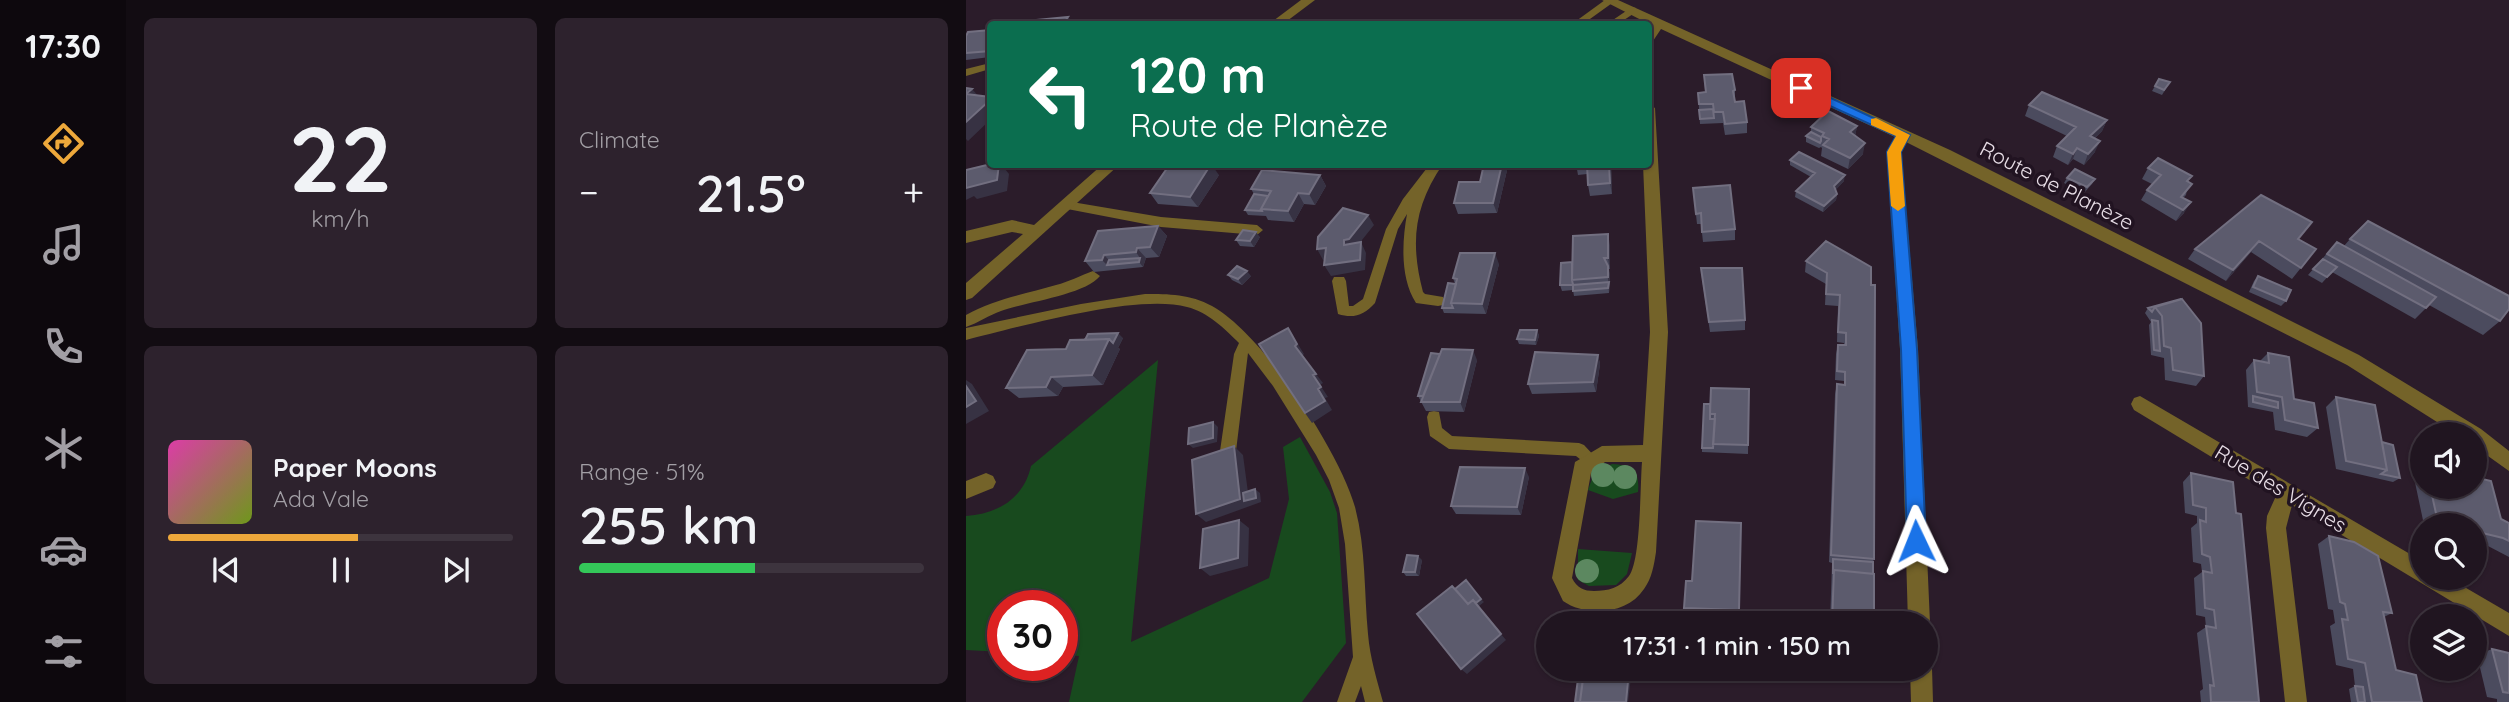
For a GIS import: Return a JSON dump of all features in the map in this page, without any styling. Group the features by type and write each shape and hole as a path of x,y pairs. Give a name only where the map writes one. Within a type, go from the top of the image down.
{"street":[{"path":"1279,21 1309,0"},
{"name":"Route de Planèze","path":"1609,0 1903,135 2353,360 2452,422"},
{"path":"1652,33 1659,23"},
{"path":"1903,135 1894,152 1909,349 1919,611"},
{"path":"966,293 1108,168"},
{"path":"1651,168 1659,332 1652,453 1644,558 1639,579 1617,598 1602,601 1575,597 1565,589 1562,578 1578,480 1590,460 1602,454 1652,453"},
{"path":"966,237 1013,226 1036,231"},
{"name":"Rue des Vignes","path":"2140,404 2410,565"},
{"name":"Route de Planèze","path":"2487,446 2509,462"},
{"path":"966,489 986,482"},
{"path":"2288,491 2277,516 2276,528 2296,702"},
{"path":"2451,590 2509,625"},
{"path":"1921,681 1922,702"}],"lane":[{"path":"1581,21 1609,0"},
{"path":"1616,21 1632,10"},
{"path":"966,73 987,67"},
{"path":"1339,281 1343,310 1356,311 1364,306 1370,299 1400,213 1434,168"},
{"path":"1422,182 1413,213 1414,284 1422,299 1438,301"},
{"path":"1066,205 1161,222 1257,230"},
{"path":"966,322 998,304 1072,286 1093,276"},
{"path":"966,334 1069,312 1175,300 1203,307 1247,342 1262,358 1309,430 1347,508 1362,657 1374,702"},
{"path":"1228,452 1241,354 1247,342"},
{"path":"1434,417 1435,430 1449,442 1579,450 1590,460"},
{"path":"1346,702 1362,657"}],"green space":[{"path":"1158,360 1131,642 1269,578 1289,499 1283,447 1300,437 1330,492 1337,513 1346,643 1302,702 1069,702 1074,681 1078,681 1078,590 987,590 987,651 966,650 966,516 989,512 1008,502 1022,487 1031,466"},
{"path":"1612,464 1634,471 1638,479 1638,492 1613,499 1588,490 1594,473"},
{"path":"1578,549 1632,553 1627,574 1616,585 1589,586 1578,580"}],"building":[{"path":"1068,17 1065,21 1026,21"},
{"path":"987,30 987,51 966,53 968,32"},
{"path":"1732,74 1735,102 1744,101 1747,122 1725,124 1723,112 1714,112 1713,104 1699,104 1698,93 1706,92 1704,75"},
{"path":"2159,79 2170,82 2164,90 2155,86"},
{"path":"2042,92 2107,120 2090,136 2100,141 2088,154 2077,148 2073,154 2057,146 2076,127 2029,105"},
{"path":"966,94 987,97 987,103 966,122"},
{"path":"1713,109 1714,118 1700,119 1699,110"},
{"path":"1828,111 1857,126 1850,132 1865,143 1850,158 1823,145 1829,139 1822,136 1824,133 1811,127"},
{"path":"1811,132 1821,137 1820,143 1806,136"},
{"path":"1799,152 1845,175 1834,186 1837,194 1824,206 1796,191 1815,173 1790,160"},
{"path":"2158,158 2192,176 2187,181 2192,184 2181,197 2191,202 2183,210 2147,190 2161,175 2148,168"},
{"path":"987,165 987,168 998,168 997,180 966,188 966,170"},
{"path":"1167,168 1208,168 1190,197 1150,193"},
{"path":"1483,168 1501,168 1493,203 1454,203 1459,182 1480,182"},
{"path":"1587,168 1609,168 1610,183 1588,185"},
{"path":"2075,169 2095,179 2087,187 2067,178"},
{"path":"1262,170 1320,175 1309,194 1298,193 1288,211 1261,209 1271,191 1251,189"},
{"path":"1730,185 1735,229 1702,232 1701,213 1696,214 1693,188"},
{"path":"1254,194 1268,196 1262,211 1245,210"},
{"path":"2261,195 2312,222 2298,239 2316,249 2301,268 2259,241 2233,270 2195,249"},
{"path":"1343,208 1368,215 1349,239 1344,240 1344,245 1361,242 1360,260 1324,265 1326,248 1317,249 1318,237"},
{"path":"2368,221 2509,296 2509,309 2500,321 2350,239"},
{"path":"1158,226 1150,247 1137,248 1136,252 1104,255 1102,260 1085,261 1098,231"},
{"path":"1243,230 1256,232 1250,241 1236,240"},
{"path":"1608,234 1608,258 1604,258 1608,266 1608,277 1572,280 1573,236"},
{"path":"1826,241 1871,267 1871,285 1875,285 1874,559 1831,555 1837,384 1845,385 1845,372 1837,371 1838,345 1846,345 1846,333 1838,332 1840,295 1826,294 1827,273 1806,261"},
{"path":"2337,242 2436,297 2426,308 2327,254"},
{"path":"1460,253 1495,253 1482,304 1451,303 1457,279 1453,278"},
{"path":"1140,258 1139,262 1107,265 1109,260"},
{"path":"2323,259 2337,267 2327,277 2313,269"},
{"path":"1572,262 1573,285 1560,285 1561,263"},
{"path":"1237,266 1247,271 1238,279 1228,275"},
{"path":"1701,268 1742,268 1745,320 1709,322"},
{"path":"2258,276 2291,290 2286,301 2253,287"},
{"path":"1609,282 1608,288 1573,291 1573,285"},
{"path":"1448,283 1456,284 1451,303 1453,308 1442,308"},
{"path":"2181,299 2155,307 2152,312 2148,308"},
{"path":"2182,299 2201,323 2204,376 2173,370 2171,348 2164,346 2162,316 2155,307"},
{"path":"2152,320 2158,321 2160,351 2154,350"},
{"path":"1288,328 1297,344 1295,346 1316,374 1313,375 1321,387 1318,389 1325,401 1305,413 1259,344"},
{"path":"1520,330 1537,330 1535,340 1517,339"},
{"path":"1118,333 1113,343 1109,339 1085,340 1088,334"},
{"path":"1109,339 1092,375 1051,377 1046,387 1006,388 1027,350 1066,349 1070,340"},
{"path":"1442,349 1473,350 1460,402 1421,402"},
{"path":"1535,352 1598,355 1593,382 1528,384"},
{"path":"1431,353 1440,354 1423,396 1418,396"},
{"path":"2268,353 2289,357 2294,399 2314,403 2318,428 2285,420 2282,397 2257,392 2254,360 2269,363"},
{"path":"966,386 976,401 966,407"},
{"path":"1711,388 1749,389 1748,445 1713,444 1715,414 1710,414"},
{"path":"2253,396 2278,402 2278,408 2253,402"},
{"path":"2336,397 2375,405 2387,470 2346,461"},
{"path":"1704,404 1710,404 1710,419 1715,419 1713,448 1702,448"},
{"path":"1213,422 1213,438 1188,444 1189,428"},
{"path":"2382,442 2393,445 2400,478 2381,474 2387,470"},
{"path":"1234,446 1240,499 1196,514 1192,460"},
{"path":"1460,467 1525,468 1517,507 1451,506"},
{"path":"2191,473 2233,482 2236,513 2241,514 2259,702 2211,702 2210,685 2214,686 2206,626 2216,628 2214,610 2205,608 2203,571 2212,573 2210,557 2202,554 2200,520 2206,522 2206,508 2193,505"},
{"path":"2487,480 2491,481 2501,519 2509,523 2509,541 2487,534 2487,513 2436,513 2433,499 2487,499"},
{"path":"1255,489 1256,498 1244,501 1243,493"},
{"path":"1239,520 1238,558 1200,568 1203,529"},
{"path":"1696,521 1741,523 1739,610 1684,608 1686,581 1692,581"},
{"path":"2329,536 2354,542 2378,556 2392,613 2383,612 2396,670 2410,674 2410,681 2417,681 2422,702 2372,702 2365,663 2348,659 2342,619 2348,620 2345,604 2340,602"},
{"path":"1407,555 1418,556 1415,572 1403,572"},
{"path":"1833,559 1873,562 1873,574 1834,570 1833,574"},
{"path":"1834,570 1874,574 1874,611 1832,611"},
{"path":"1466,580 1481,599 1476,603 1473,600 1468,604 1455,589"},
{"path":"1452,586 1468,604 1473,600 1501,634 1461,669 1417,614"},
{"path":"2492,649 2509,653 2509,693 2503,692"},
{"path":"1578,681 1583,681 1580,702 1575,702"},
{"path":"1583,681 1628,681 1626,702 1580,702"},
{"path":"2355,686 2363,687 2365,702 2358,702"}],"slow traffic":[{"path":"1876,122 1903,135 1896,143 1894,152 1898,206"}],"route":[{"path":"1801,88 1903,135 1896,143 1894,152 1909,349 1916,541"}]}
